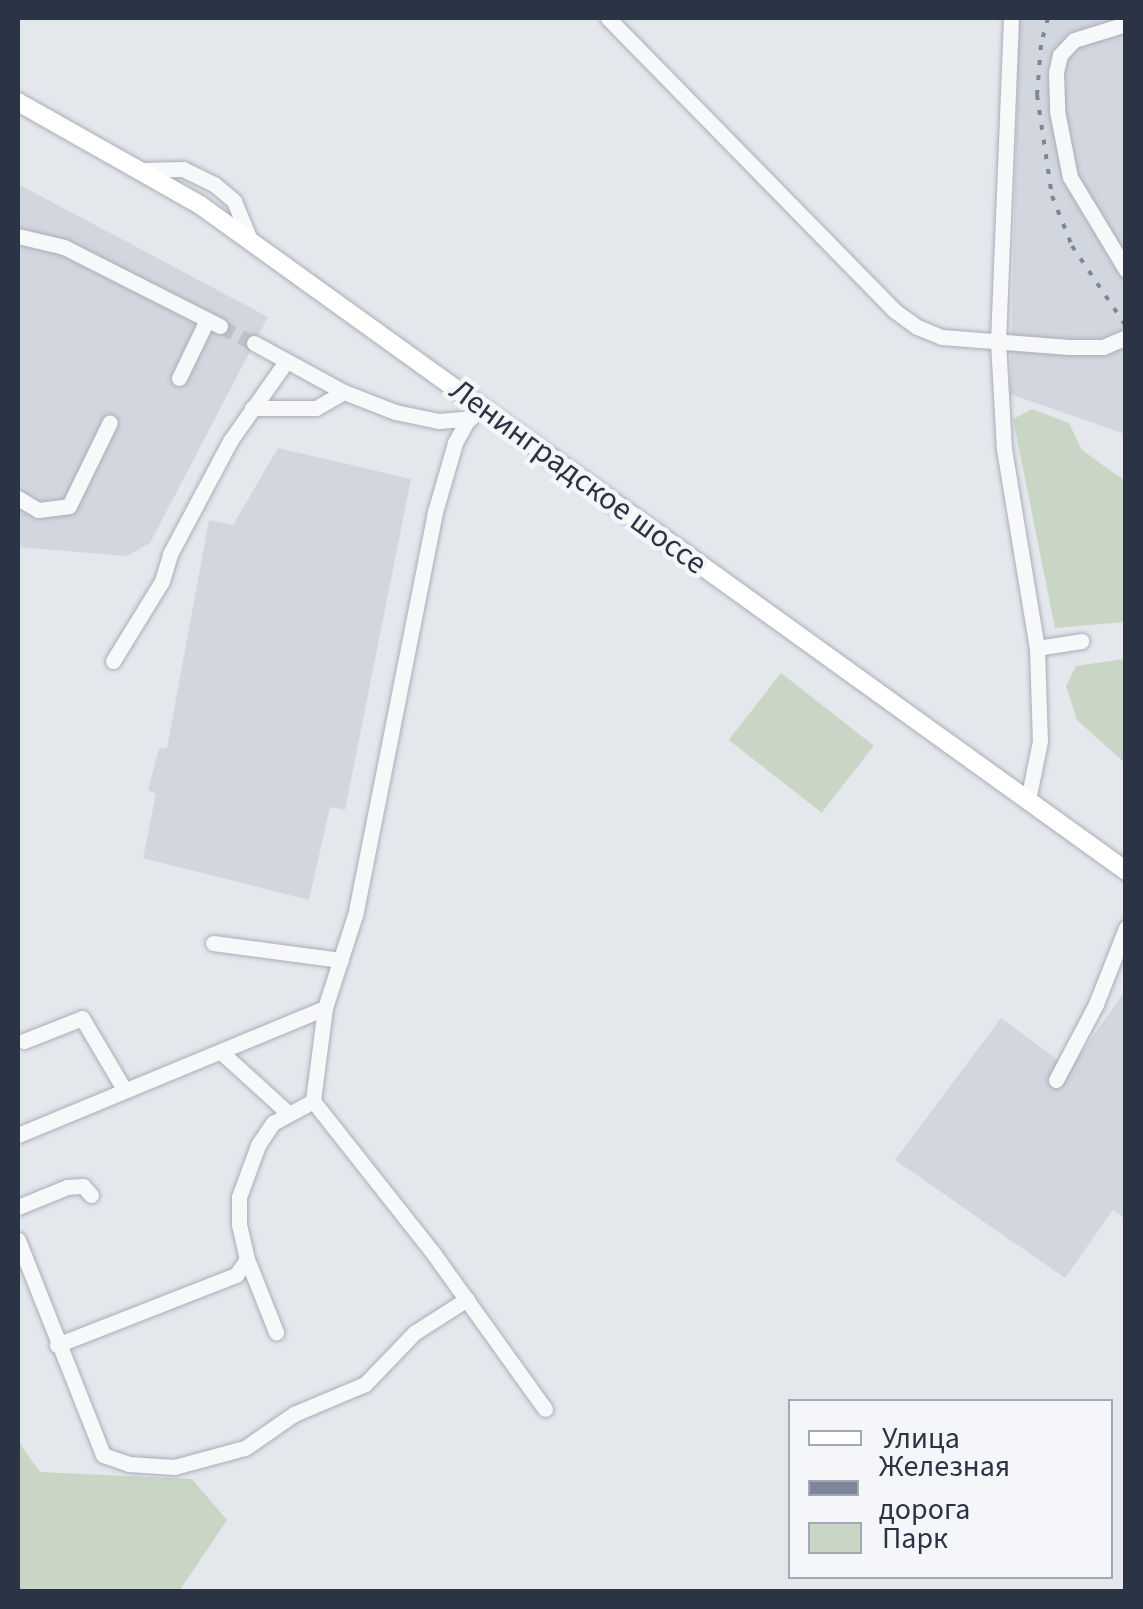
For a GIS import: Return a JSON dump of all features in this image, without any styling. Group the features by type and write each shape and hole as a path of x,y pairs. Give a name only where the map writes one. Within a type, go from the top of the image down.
{"main road":[{"name":"Ленинградское шоссе","path":"18,102 140,170 251,242 1126,871"}],"street":[{"path":"608,18 895,311 942,337 1103,347 1126,337"},
{"path":"1011,18 998,342 1004,449 1037,648 1040,740 1028,800"},
{"path":"1126,24 1074,40 1060,56 1056,73 1057,111 1070,177 1126,270"},
{"path":"18,236 64,247 214,323 179,378"},
{"path":"254,343 344,392 395,412 467,421"},
{"path":"113,662 162,581 170,554 252,408 285,362"},
{"path":"252,408 316,408 344,392"},
{"path":"483,409 467,421 455,443 435,512 367,859 325,1008 314,1101 467,1299 545,1410"},
{"path":"18,498 38,510 69,506 110,422"},
{"path":"1037,648 1081,641"},
{"path":"1056,1080 1096,1004 1126,928"},
{"path":"213,943 341,960"},
{"path":"18,1134 325,1008"},
{"path":"24,1041 82,1018 124,1090"},
{"path":"221,1052 288,1113"},
{"path":"276,1332 246,1259 239,1197 258,1146 272,1123 314,1101"},
{"path":"18,1207 67,1188 83,1186 91,1196"},
{"path":"18,1240 103,1455 129,1464 174,1467 245,1448 294,1414 365,1384 414,1333 467,1299"},
{"path":"58,1345 213,1286 236,1275 246,1259"}],"shaded area":[{"path":"1019,18 1125,18 1125,434 1010,394"},
{"path":"18,184 268,317 150,543 127,556 18,547"},
{"path":"278,448 411,479 345,810 330,807 309,900 143,858 156,794 148,790 159,748 167,748 209,520 233,525"},
{"path":"1125,991 1125,1218 1113,1210 1065,1278 895,1160 1001,1018 1070,1069"}],"green space":[{"path":"1032,409 1069,423 1082,450 1125,481 1125,622 1055,628 1013,419"},
{"path":"1126,659 1125,763 1077,720 1066,686 1076,666"},
{"path":"781,673 874,746 822,813 729,740"},
{"path":"18,1441 40,1472 192,1479 227,1520 180,1590 18,1591"}],"tunnel":[{"path":"220,326 254,343"}],"railway":[{"path":"1048,18 1041,45 1037,95 1052,196 1072,246 1126,326"}]}
